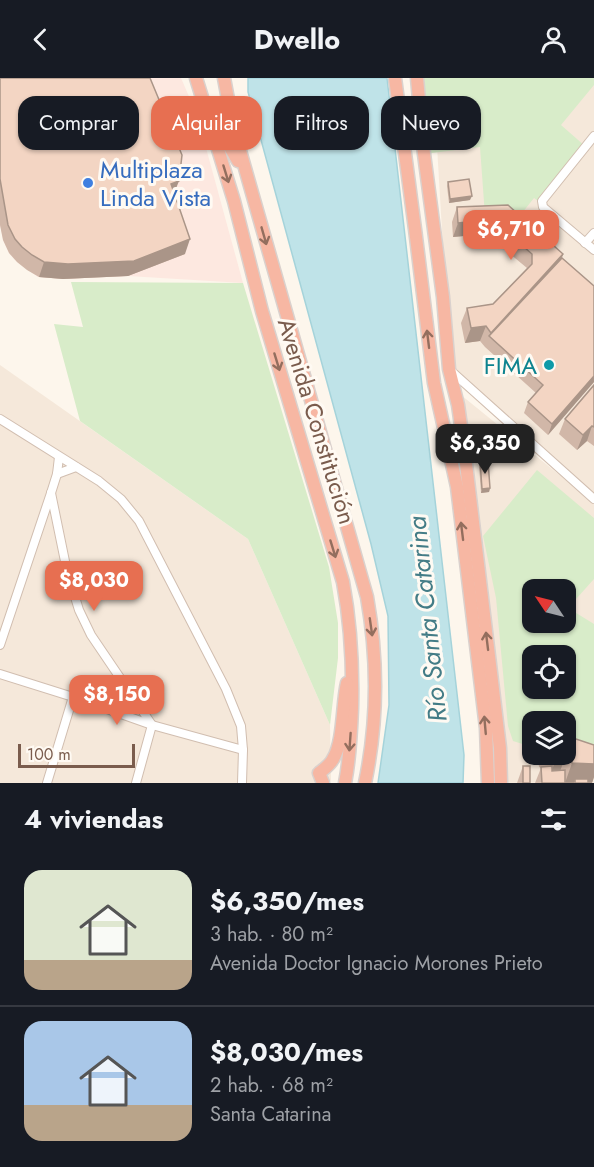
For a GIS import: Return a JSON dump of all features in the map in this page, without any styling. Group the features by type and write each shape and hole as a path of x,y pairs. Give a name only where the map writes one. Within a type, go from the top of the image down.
{"highway":[{"name":"Avenida Constitución","path":"224,78 233,126 367,597 374,643 376,689 373,735 365,783"},
{"path":"395,78 416,228 434,383 457,487 486,728 488,783"},
{"path":"417,78 424,154 443,297 449,369 458,405 471,504 500,748 501,783"},
{"name":"Avenida Constitución","path":"196,80 202,96"},
{"name":"Avenida Constitución","path":"218,150 262,311 343,582 350,622 352,661 351,737 345,783"},
{"path":"232,150 248,179"},
{"path":"323,783 319,773 334,759 338,748 344,696 352,661"}],"street":[{"path":"594,136 542,204 594,250"},
{"path":"585,243 594,233"},
{"path":"449,369 594,499"},
{"path":"0,419 99,482 121,499 139,521 226,689 241,726 242,783"},
{"path":"0,645 57,474 59,457"},
{"path":"57,474 76,467"},
{"path":"51,493 67,572 79,610 91,635 152,725 136,783"},
{"path":"0,674 152,725 243,750"},
{"path":"47,783 73,697"}],"shaded area":[{"name":"Multiplaza Linda Vista","path":"0,78 181,78 189,96 151,96 151,150 207,150 243,283 128,276 63,279 38,277 17,262 9,253 0,225"},
{"path":"433,78 594,78 594,497 450,366 437,150 481,150 481,96 434,96"},
{"path":"0,365 248,539 330,725 331,780 329,783 0,783"},
{"path":"461,395 594,503 594,783 495,783 496,767"}],"green space":[{"path":"417,78 594,78 594,85 561,125 585,146 542,204 534,198 511,227 485,216 480,150 481,96 419,96"},
{"path":"424,150 456,150 424,154"},
{"path":"71,282 243,283 329,567 338,623 338,658 330,725 248,539 80,421 54,324 83,327"},
{"path":"537,470 594,518 594,579 576,599 576,579 522,579 522,633 576,633 576,613 594,624 594,767 576,759 576,711 522,711 522,744 513,741 508,726 496,598 483,536"}],"water":[{"name":"Río Santa Catarina","path":"248,78 387,78 389,96 381,96 381,150 395,150 464,755 463,783 378,783 389,705 388,616 371,544 262,143 262,96 249,96"}],"building":[{"name":"Multiplaza Linda Vista","path":"0,78 150,78 157,96 151,96 151,150 180,150 182,155 179,181 171,184 190,239 134,261 68,264 44,262 32,255 15,239 8,225 0,179"},
{"path":"469,179 472,196 450,199 448,182"},
{"path":"508,205 563,254 491,333 486,326 471,328 467,308 493,304 532,264 532,254 492,219 458,223 457,207"},
{"name":"FIMA","path":"562,258 594,286 594,376 552,424 528,402 543,385 489,336"},
{"path":"594,385 594,427 592,426 583,435 565,419"},
{"path":"480,461 488,461 490,488 482,489"},
{"path":"576,739 594,745 594,764 576,763"},
{"path":"523,766 530,766 530,783 523,783"},
{"path":"552,766 552,771 565,770 565,783 542,783 541,767"},
{"path":"575,779 588,779 588,783 575,783"}],"place":[{"name":"Multiplaza Linda Vista","path":"88,183"},
{"name":"FIMA","path":"549,365"}]}
